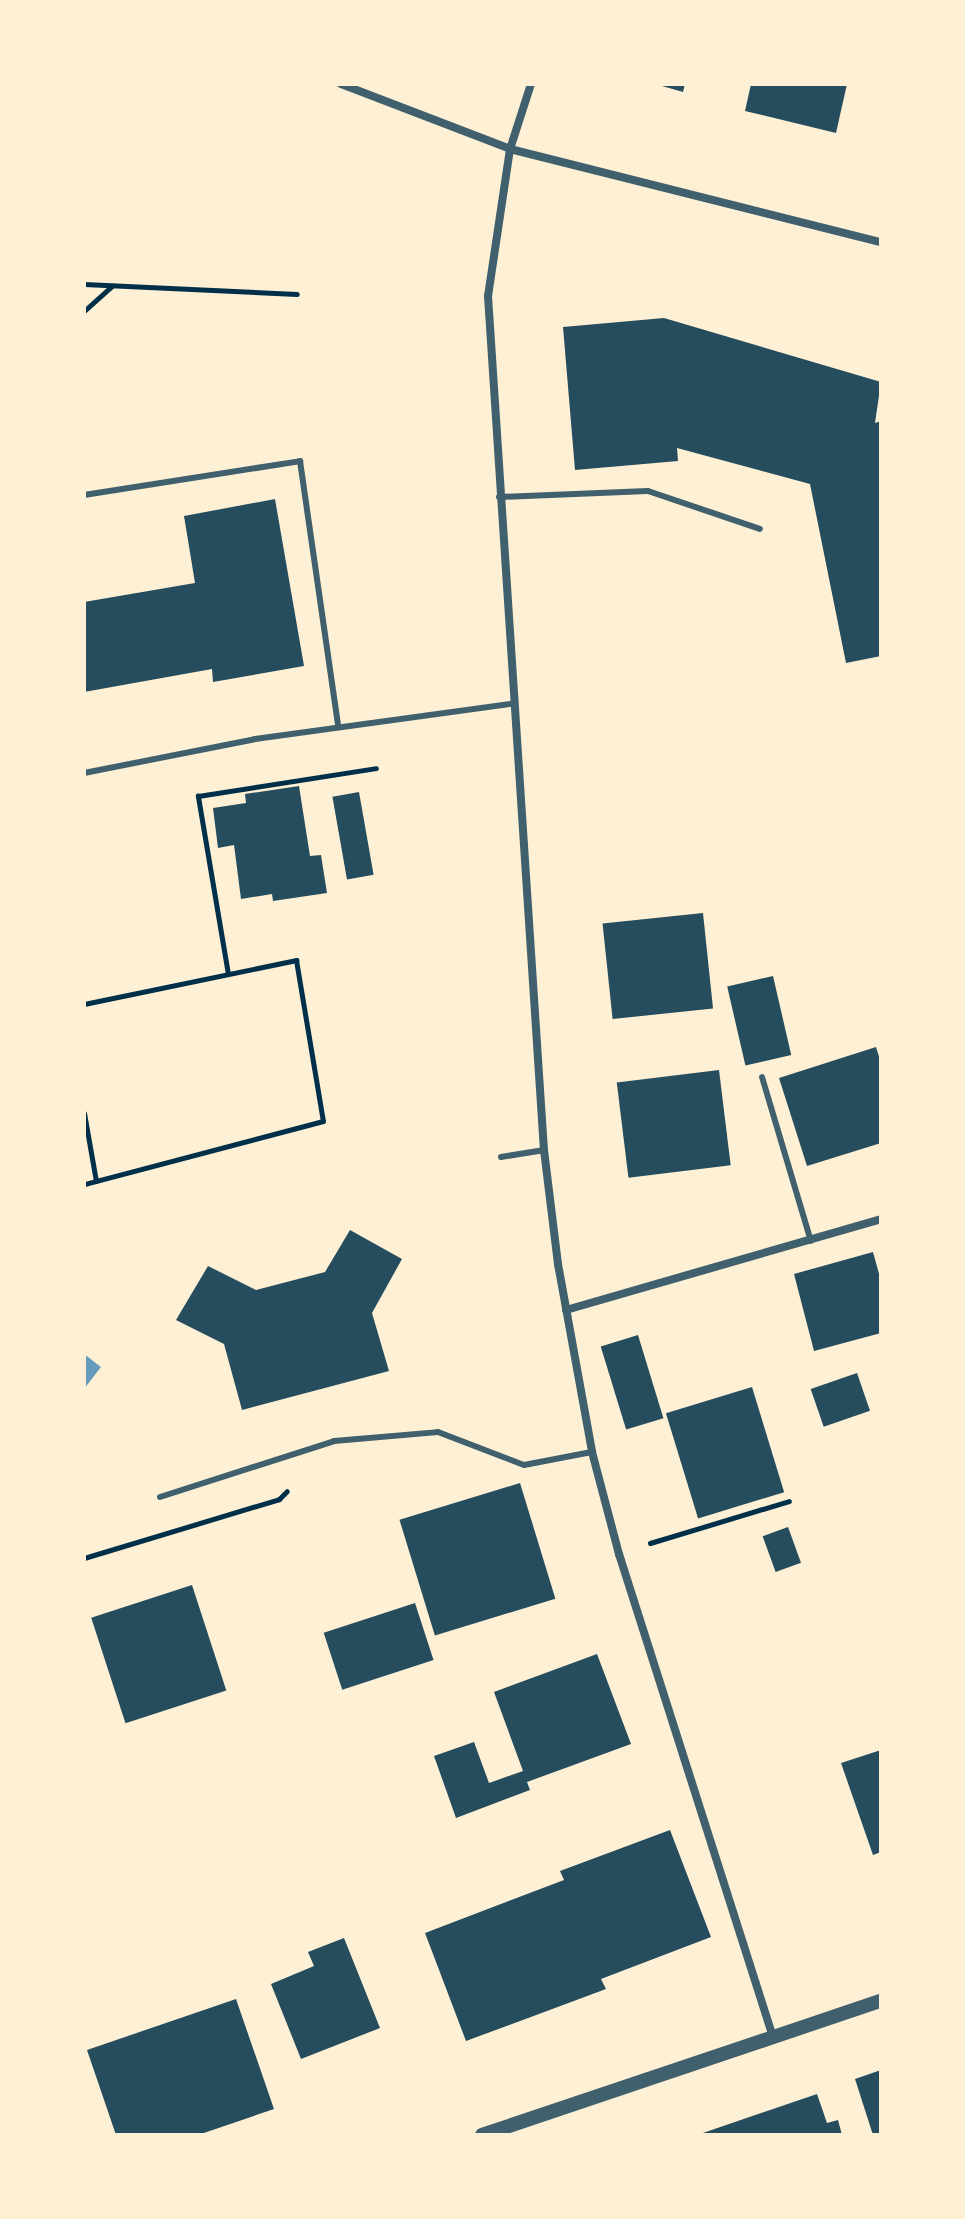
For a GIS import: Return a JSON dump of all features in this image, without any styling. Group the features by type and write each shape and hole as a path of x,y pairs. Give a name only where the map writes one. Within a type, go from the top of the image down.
{"street":[{"path":"341,84 510,149 881,242"},
{"path":"531,84 510,149 488,296 512,704 544,1150 566,1310 592,1452 619,1554 773,2037"},
{"path":"566,1310 881,1219"},
{"path":"482,2135 881,2001"}],"lane":[{"path":"84,495 300,461 338,726"},
{"path":"499,497 648,491 760,529"},
{"path":"84,773 338,726 512,704"},
{"path":"762,1077 811,1241"},
{"path":"501,1157 544,1150"},
{"path":"160,1497 334,1441 438,1432 524,1465 592,1452"}],"path":[{"path":"84,284 297,294"},
{"path":"84,311 113,286"},
{"path":"228,974 198,796 376,768"},
{"path":"84,1004 296,960 323,1121 84,1184"},
{"path":"84,1113 96,1181"},
{"path":"619,1554 789,1501"}],"water":[{"path":"84,1354 101,1367 84,1389"}],"building":[{"path":"655,84 685,84 683,92"},
{"path":"751,84 847,84 836,133 745,111"},
{"path":"664,318 881,382 875,423 881,421 881,656 846,663 810,484 677,448 678,461 575,470 563,327"},
{"path":"275,499 304,666 213,682 212,669 84,692 84,602 195,583 184,516"},
{"path":"299,786 310,856 321,855 327,893 273,901 272,894 241,899 234,845 218,848 213,808 246,803 245,794"},
{"path":"359,792 374,875 347,879 332,797"},
{"path":"703,913 713,1008 613,1019 603,924"},
{"path":"773,976 791,1055 745,1065 727,987"},
{"path":"876,1047 881,1063 881,1143 807,1166 779,1078"},
{"path":"719,1070 731,1165 628,1178 617,1083"},
{"path":"350,1230 402,1259 372,1313 389,1371 242,1410 224,1344 176,1320 208,1266 256,1290 325,1272"},
{"path":"873,1252 881,1281 881,1333 814,1351 794,1274"},
{"path":"638,1335 663,1418 626,1430 601,1346"},
{"path":"857,1373 870,1411 824,1427 811,1389"},
{"path":"752,1387 784,1492 698,1519 666,1413"},
{"path":"520,1483 555,1599 435,1636 400,1520"},
{"path":"788,1527 801,1563 776,1572 763,1536"},
{"path":"192,1585 226,1691 125,1723 91,1618"},
{"path":"415,1603 434,1660 342,1690 324,1633"},
{"path":"597,1654 631,1744 527,1782 530,1790 456,1818 434,1756 474,1742 489,1783 523,1771 494,1692"},
{"path":"881,1750 881,1852 873,1855 841,1763"},
{"path":"670,1830 711,1937 601,1979 606,1989 466,2041 425,1933 564,1880 560,1871"},
{"path":"344,1938 380,2028 301,2059 271,1984 314,1966 308,1952"},
{"path":"236,1999 274,2109 198,2135 116,2135 87,2050"},
{"path":"881,2070 881,2135 873,2135 855,2079"},
{"path":"817,2094 827,2123 838,2120 842,2135 697,2135"}]}
